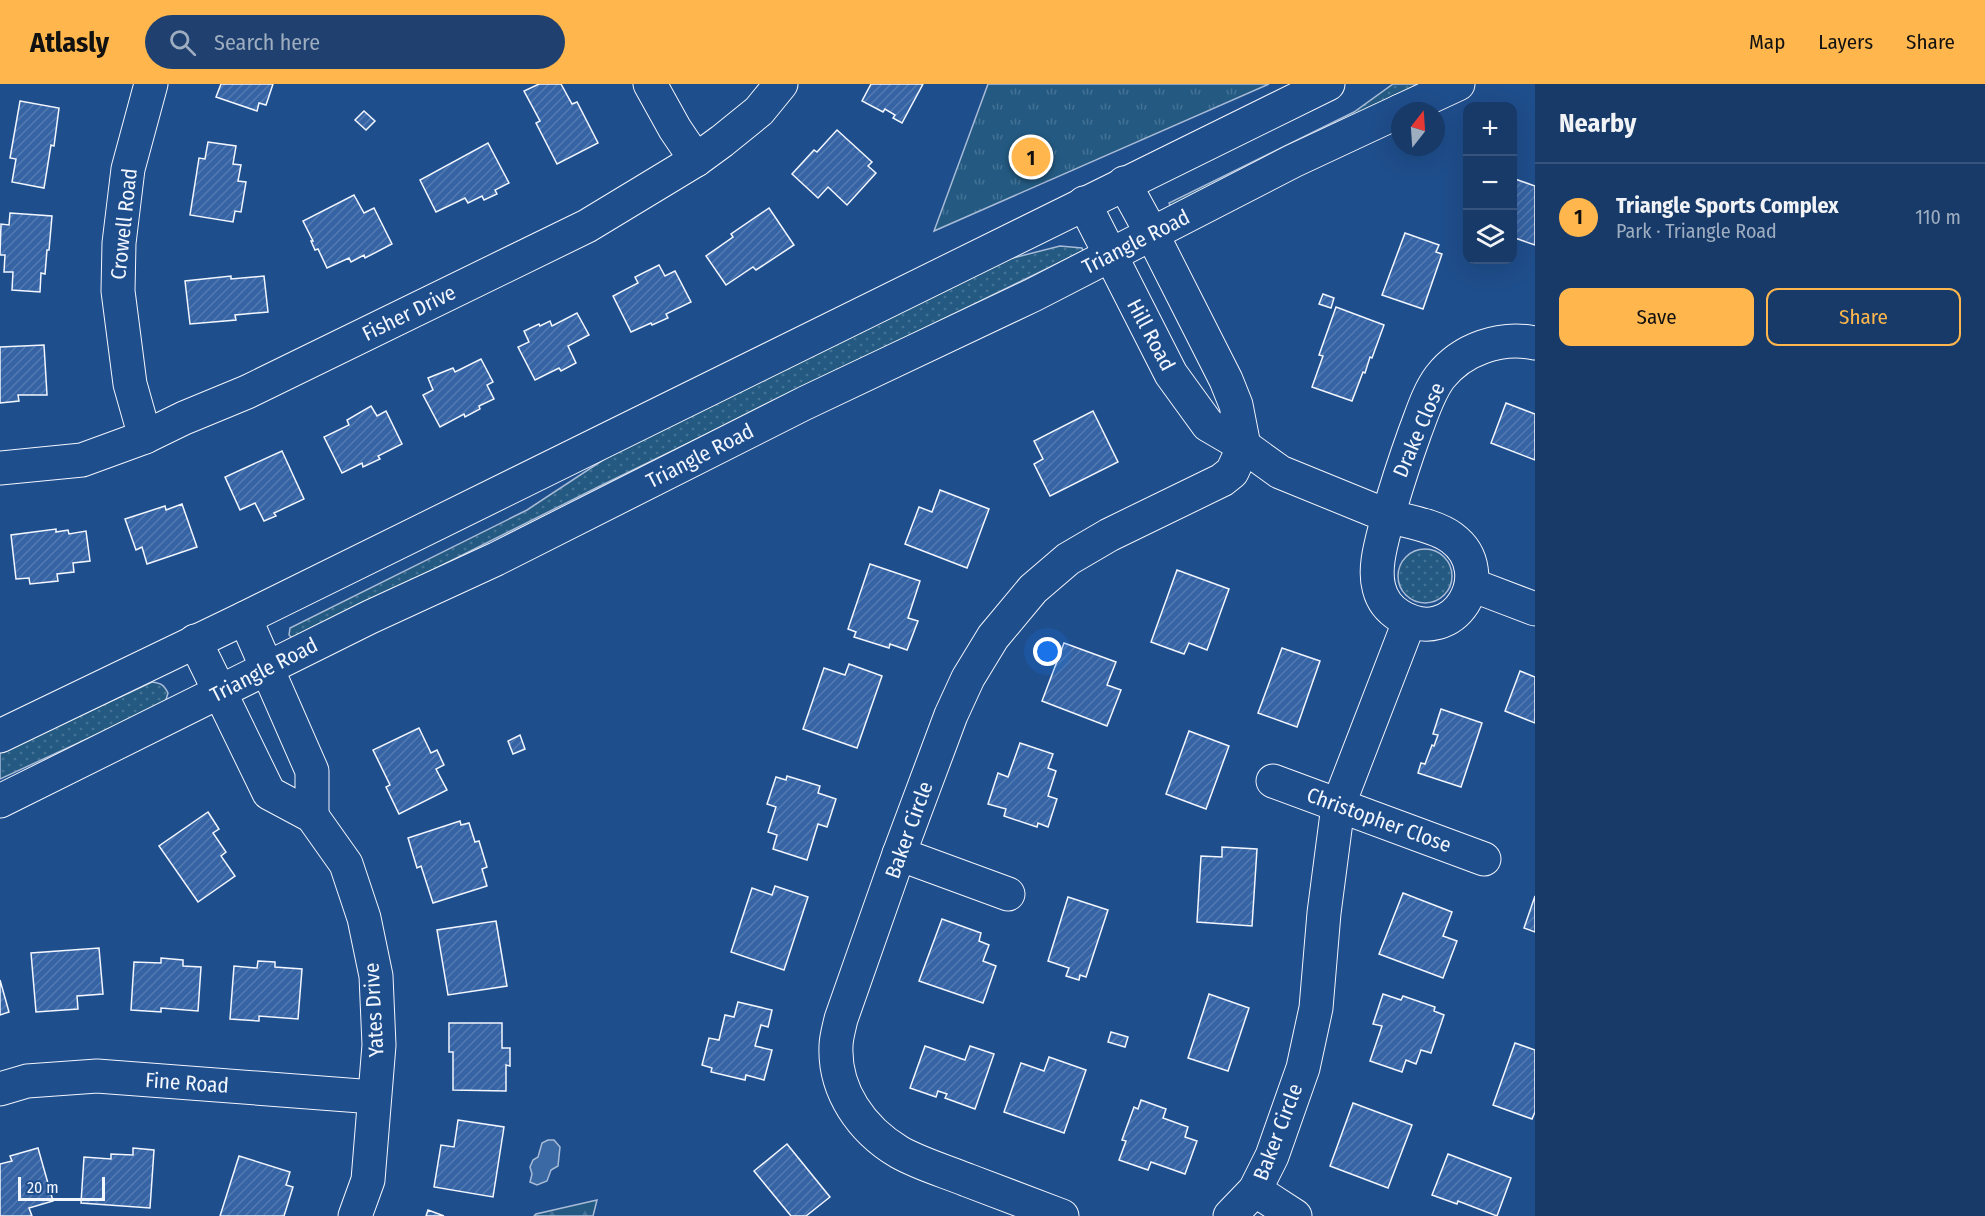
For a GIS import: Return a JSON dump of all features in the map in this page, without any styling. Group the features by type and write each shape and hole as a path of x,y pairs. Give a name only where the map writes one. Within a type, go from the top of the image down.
{"street":[{"name":"Crowell Road","path":"145,436 130,384 118,291 119,243 128,169 151,84"},
{"path":"650,84 675,129 696,160"},
{"name":"Fisher Drive","path":"0,468 82,460 145,436 248,392 587,226 696,160 759,111 782,84"},
{"path":"0,736 245,618 1328,84"},
{"name":"Triangle Road","path":"1419,102 1458,84"},
{"name":"Triangle Road","path":"0,801 379,613 496,559 794,409 1033,295 1293,162 1391,115"},
{"path":"1124,183 1226,380 1236,405 1244,446"},
{"name":"Hill Road","path":"1084,203 1171,374 1208,425 1244,446 1280,472 1388,516 1452,537 1466,552 1471,569 1472,585"},
{"name":"Drake Close","path":"1388,516 1397,481 1423,410 1440,377 1454,362 1472,351 1500,342 1535,343"},
{"name":"Baker Circle","path":"1062,1216 921,1162 899,1151 864,1124 845,1095 838,1074 836,1046 841,1019 951,715 968,678 993,637 1027,597 1068,559 1109,535 1222,480 1232,472 1244,446"},
{"path":"1388,516 1378,567 1379,588 1387,605 1396,614 1409,622 1426,625 1445,621 1461,608 1472,585 1535,609"},
{"path":"245,618 312,771 312,816"},
{"name":"Baker Circle","path":"1230,1216 1256,1190 1272,1156 1303,1068 1316,1008 1324,913 1338,806 1409,622"},
{"name":"Yates Drive","path":"195,641 269,793 312,816 346,864 364,918 376,976 379,1045 368,1180 355,1216"},
{"name":"Christopher Close","path":"1273,781 1484,859"},
{"path":"899,854 1008,894"},
{"name":"Fine Road","path":"0,1089 27,1081 97,1076 374,1097"},
{"path":"1256,1190 1295,1216"}],"green space":[{"path":"988,84 1269,84 934,231"},
{"path":"1393,84 1422,84 1171,207 1169,203 1354,112"},
{"path":"1060,246 1082,248 1083,251 598,487 297,638 289,635 290,628 527,510 629,443 1005,260"},
{"path":"1425,549 1435,551 1444,557 1450,566 1452,576 1450,586 1444,595 1435,601 1425,603 1415,601 1406,595 1400,586 1398,576 1400,566 1406,557 1415,551"},
{"path":"152,682 162,685 167,690 165,703 0,779 0,753"},
{"path":"597,1200 593,1216 534,1216 536,1214"}],"shaded area":[{"path":"554,1140 560,1147 558,1166 551,1170 547,1181 537,1185 530,1182 532,1174 530,1167 533,1160 538,1157 542,1143"}],"building":[{"path":"221,84 273,84 266,105 259,103 257,111 216,97"},
{"path":"539,84 561,84 572,104 577,102 598,143 557,164 536,123 540,121 524,91"},
{"path":"871,84 923,84 902,123 893,118 895,115 885,109 883,112 862,101"},
{"path":"20,101 59,108 54,146 51,145 44,188 12,182 16,159 10,158"},
{"path":"364,111 375,121 366,130 355,120"},
{"path":"837,130 872,162 868,166 876,173 847,205 828,187 818,198 792,174"},
{"path":"208,142 236,146 233,164 241,165 238,181 246,182 241,212 235,211 233,222 190,215 199,158 205,159"},
{"path":"488,143 509,183 495,190 497,194 484,200 482,196 468,203 465,198 436,212 420,180"},
{"path":"1517,180 1535,186 1535,245 1517,239"},
{"path":"354,195 364,213 374,208 392,244 365,258 364,255 351,262 349,258 327,268 318,249 315,250 303,221"},
{"path":"769,208 794,245 756,270 753,267 726,285 706,256 733,237 731,234"},
{"path":"10,213 52,216 49,250 47,250 45,274 41,273 40,292 12,290 13,272 4,272 5,255 0,255 1,224 9,225"},
{"path":"1405,233 1439,245 1436,252 1442,254 1423,309 1382,295"},
{"path":"659,265 665,276 675,271 691,302 666,314 668,318 631,332 613,296 638,283 635,277"},
{"path":"231,276 231,279 264,276 268,312 235,315 236,320 190,324 185,281"},
{"path":"1323,294 1334,298 1331,308 1319,304"},
{"path":"1336,307 1384,325 1352,401 1312,387 1323,356 1319,355"},
{"path":"577,313 589,335 568,346 576,363 561,371 559,368 535,380 518,347 529,342 524,331 550,321 552,326"},
{"path":"44,345 47,395 18,395 19,401 0,403 0,347"},
{"path":"481,359 493,382 487,385 494,399 479,406 480,409 465,417 464,414 440,427 423,395 433,390 428,378 453,368 455,372"},
{"path":"1506,403 1535,414 1535,460 1491,443"},
{"path":"371,406 377,416 386,411 402,444 378,456 380,459 363,467 362,463 342,473 324,437 349,425 347,420"},
{"path":"1093,411 1118,462 1050,496 1034,464 1043,459 1034,441"},
{"path":"282,451 304,499 274,513 276,516 264,521 255,503 240,510 225,477"},
{"path":"940,490 989,509 967,568 905,544 919,507 932,512"},
{"path":"182,504 197,547 147,564 142,547 136,550 125,519 165,506 166,510"},
{"path":"56,529 56,532 68,530 69,534 86,531 90,561 73,563 74,572 57,574 58,581 30,584 29,578 16,579 11,535"},
{"path":"870,564 920,581 908,618 918,621 907,650 890,644 889,648 854,637 856,632 848,629"},
{"path":"1177,570 1229,589 1207,650 1189,643 1184,654 1151,642"},
{"path":"1064,643 1116,662 1107,685 1121,690 1107,726 1042,701"},
{"path":"1282,648 1320,661 1297,727 1258,713"},
{"path":"849,664 882,676 857,748 803,729 824,668 845,675"},
{"path":"1520,671 1535,677 1535,723 1505,711"},
{"path":"1441,709 1482,723 1461,787 1418,773 1421,763 1425,764 1438,735 1433,734"},
{"path":"419,728 431,753 437,750 444,765 436,769 447,790 399,814 386,787 390,785 373,750"},
{"path":"1189,731 1229,746 1206,809 1166,794"},
{"path":"520,735 525,749 513,754 508,741"},
{"path":"1020,743 1053,754 1048,768 1056,771 1048,796 1057,799 1048,827 1038,823 1037,827 1004,816 1006,809 988,804 998,773 1008,777"},
{"path":"787,776 820,786 818,793 836,799 827,827 818,824 807,860 773,849 777,835 768,832 776,807 767,804 776,777 786,780"},
{"path":"208,812 219,829 213,833 226,852 221,856 235,876 198,902 159,846"},
{"path":"460,821 461,825 469,823 475,842 479,841 487,867 482,869 487,886 433,903 421,866 417,868 408,838"},
{"path":"1222,847 1257,849 1252,926 1197,922 1201,856 1222,857"},
{"path":"775,886 808,897 784,970 731,952 752,888 772,895"},
{"path":"1403,893 1452,912 1443,936 1457,941 1443,978 1379,954"},
{"path":"1535,896 1535,932 1524,928"},
{"path":"1068,897 1108,910 1086,977 1080,975 1079,980 1066,976 1069,968 1048,961"},
{"path":"942,919 981,933 979,941 989,945 983,961 996,966 983,1003 919,981"},
{"path":"496,921 507,986 448,995 437,930"},
{"path":"99,948 103,994 77,996 78,1009 36,1012 31,953"},
{"path":"161,958 183,960 183,966 201,967 198,1011 161,1008 161,1012 131,1010 134,962 161,963"},
{"path":"258,961 275,962 275,967 302,969 298,1019 259,1016 259,1021 230,1019 234,966 257,968"},
{"path":"0,980 9,1012 0,1015"},
{"path":"1209,994 1249,1008 1228,1071 1188,1058"},
{"path":"1383,994 1401,1000 1403,996 1435,1007 1434,1011 1444,1015 1431,1053 1421,1050 1416,1064 1406,1060 1402,1072 1370,1061 1382,1026 1373,1024"},
{"path":"738,1002 772,1010 768,1027 761,1025 755,1046 772,1050 764,1080 746,1075 745,1080 711,1072 712,1068 702,1065 709,1038 719,1040 725,1015 734,1017"},
{"path":"449,1023 502,1023 502,1048 510,1048 510,1066 506,1065 506,1091 453,1090 453,1052 449,1052"},
{"path":"1111,1032 1128,1037 1125,1047 1108,1042"},
{"path":"1515,1043 1535,1050 1535,1112 1532,1119 1493,1105"},
{"path":"925,1046 965,1060 970,1046 994,1054 975,1109 945,1098 947,1094 938,1091 936,1097 910,1088"},
{"path":"1049,1057 1086,1070 1064,1133 1004,1112 1021,1063 1044,1071"},
{"path":"1141,1100 1166,1109 1163,1118 1188,1127 1185,1137 1197,1141 1185,1174 1151,1162 1148,1170 1119,1160 1126,1141 1122,1140 1134,1107 1138,1109"},
{"path":"1353,1103 1412,1125 1388,1188 1330,1166"},
{"path":"458,1120 504,1127 493,1197 434,1187 441,1145 454,1147"},
{"path":"787,1144 830,1197 806,1216 791,1216 754,1171"},
{"path":"38,1148 53,1201 29,1208 32,1216 0,1216 0,1164 12,1161 10,1156"},
{"path":"133,1148 154,1150 150,1208 81,1203 84,1157 111,1159 111,1154 133,1155"},
{"path":"1448,1154 1511,1178 1497,1216 1458,1201 1457,1204 1432,1195"},
{"path":"239,1156 290,1172 286,1185 293,1187 284,1216 220,1216"},
{"path":"428,1210 444,1216 426,1216"}],"place":[{"name":"Triangle Sports Complex","path":"1031,157"}]}
